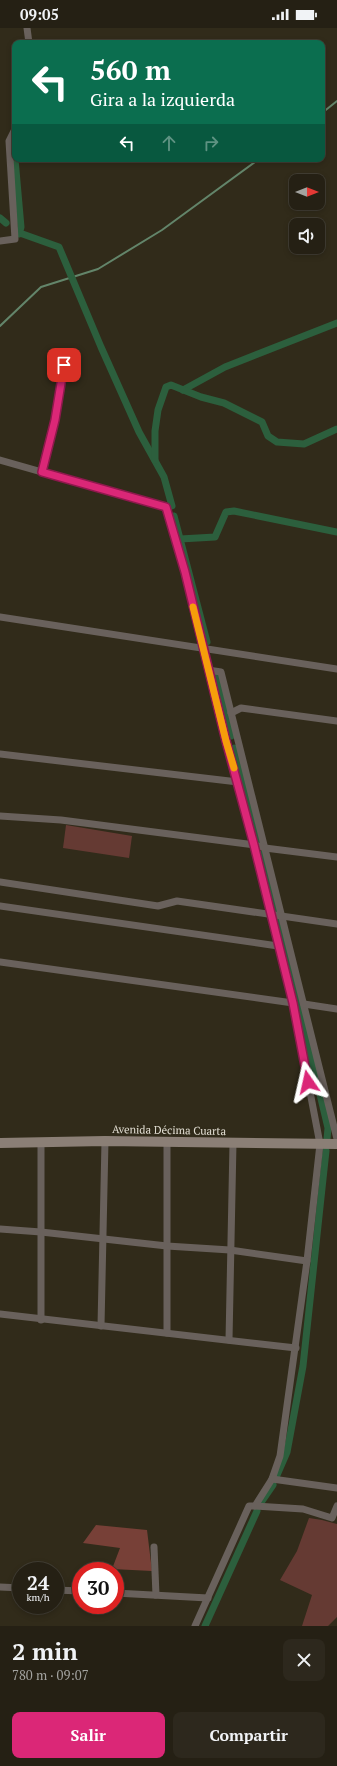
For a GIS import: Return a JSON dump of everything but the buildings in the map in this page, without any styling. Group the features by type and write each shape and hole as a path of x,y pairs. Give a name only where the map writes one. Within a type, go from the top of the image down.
{"main road":[{"name":"Avenida Décima Cuarta","path":"0,1143 105,1141 337,1144"}],"street":[{"path":"27,28 29,40"},
{"path":"0,241 15,239 9,141 12,135"},
{"path":"42,472 55,420 64,365"},
{"path":"0,460 166,507 185,572 208,670 238,782 293,1003 320,1144 296,1348 280,1456 272,1479 255,1506"},
{"path":"0,617 337,669"},
{"path":"208,670 221,672 337,1139"},
{"path":"232,713 240,708 337,721"},
{"path":"0,754 238,782"},
{"path":"0,816 62,820 337,857"},
{"path":"0,882 158,906 177,901 337,924"},
{"path":"0,906 278,946"},
{"path":"0,962 293,1003"},
{"path":"304,1004 337,1009"},
{"path":"101,1326 105,1141"},
{"path":"41,1142 41,1320"},
{"path":"167,1142 167,1333"},
{"path":"229,1340 233,1143"},
{"path":"0,1229 167,1246 230,1250 307,1261"},
{"path":"0,1314 41,1320 296,1348"},
{"path":"272,1479 337,1488"},
{"path":"195,1626 248,1506 303,1509 332,1518 337,1506"},
{"path":"154,1547 156,1595"},
{"path":"0,1587 12,1588"},
{"path":"124,1593 208,1598"}],"shaded area":[{"path":"66,825 132,836 129,858 63,848"},
{"path":"309,1518 337,1524 337,1617 328,1626 302,1626 312,1595 280,1580 297,1551"},
{"path":"96,1525 147,1530 152,1571 124,1570 124,1562 115,1562 120,1548 83,1543"}],"waterway":[{"path":"325,111 337,101"},
{"path":"15,162 21,227 19,234"},
{"path":"0,326 41,287 98,269 162,230 255,162"},
{"path":"0,218 6,223"},
{"path":"17,232 59,247 139,432 164,477 172,506"},
{"path":"183,390 225,367 337,323"},
{"path":"155,460 155,431 158,410 166,387 171,385 201,397 224,403 262,422 268,436 277,442 304,444 337,429"},
{"path":"180,539 215,537 226,512 234,511 337,532"},
{"path":"174,516 207,642"},
{"path":"216,677 231,736"},
{"path":"234,748 260,842"},
{"path":"262,854 276,910"},
{"path":"279,922 328,1128 327,1139"},
{"path":"277,1475 287,1452 303,1366 326,1151"},
{"path":"262,1501 273,1485"},
{"path":"205,1626 257,1511"}],"slow traffic":[{"path":"193,607 234,768"}],"route":[{"path":"64,365 55,420 42,472 166,507 185,572 226,741 254,845 293,1003 308,1082"}]}
